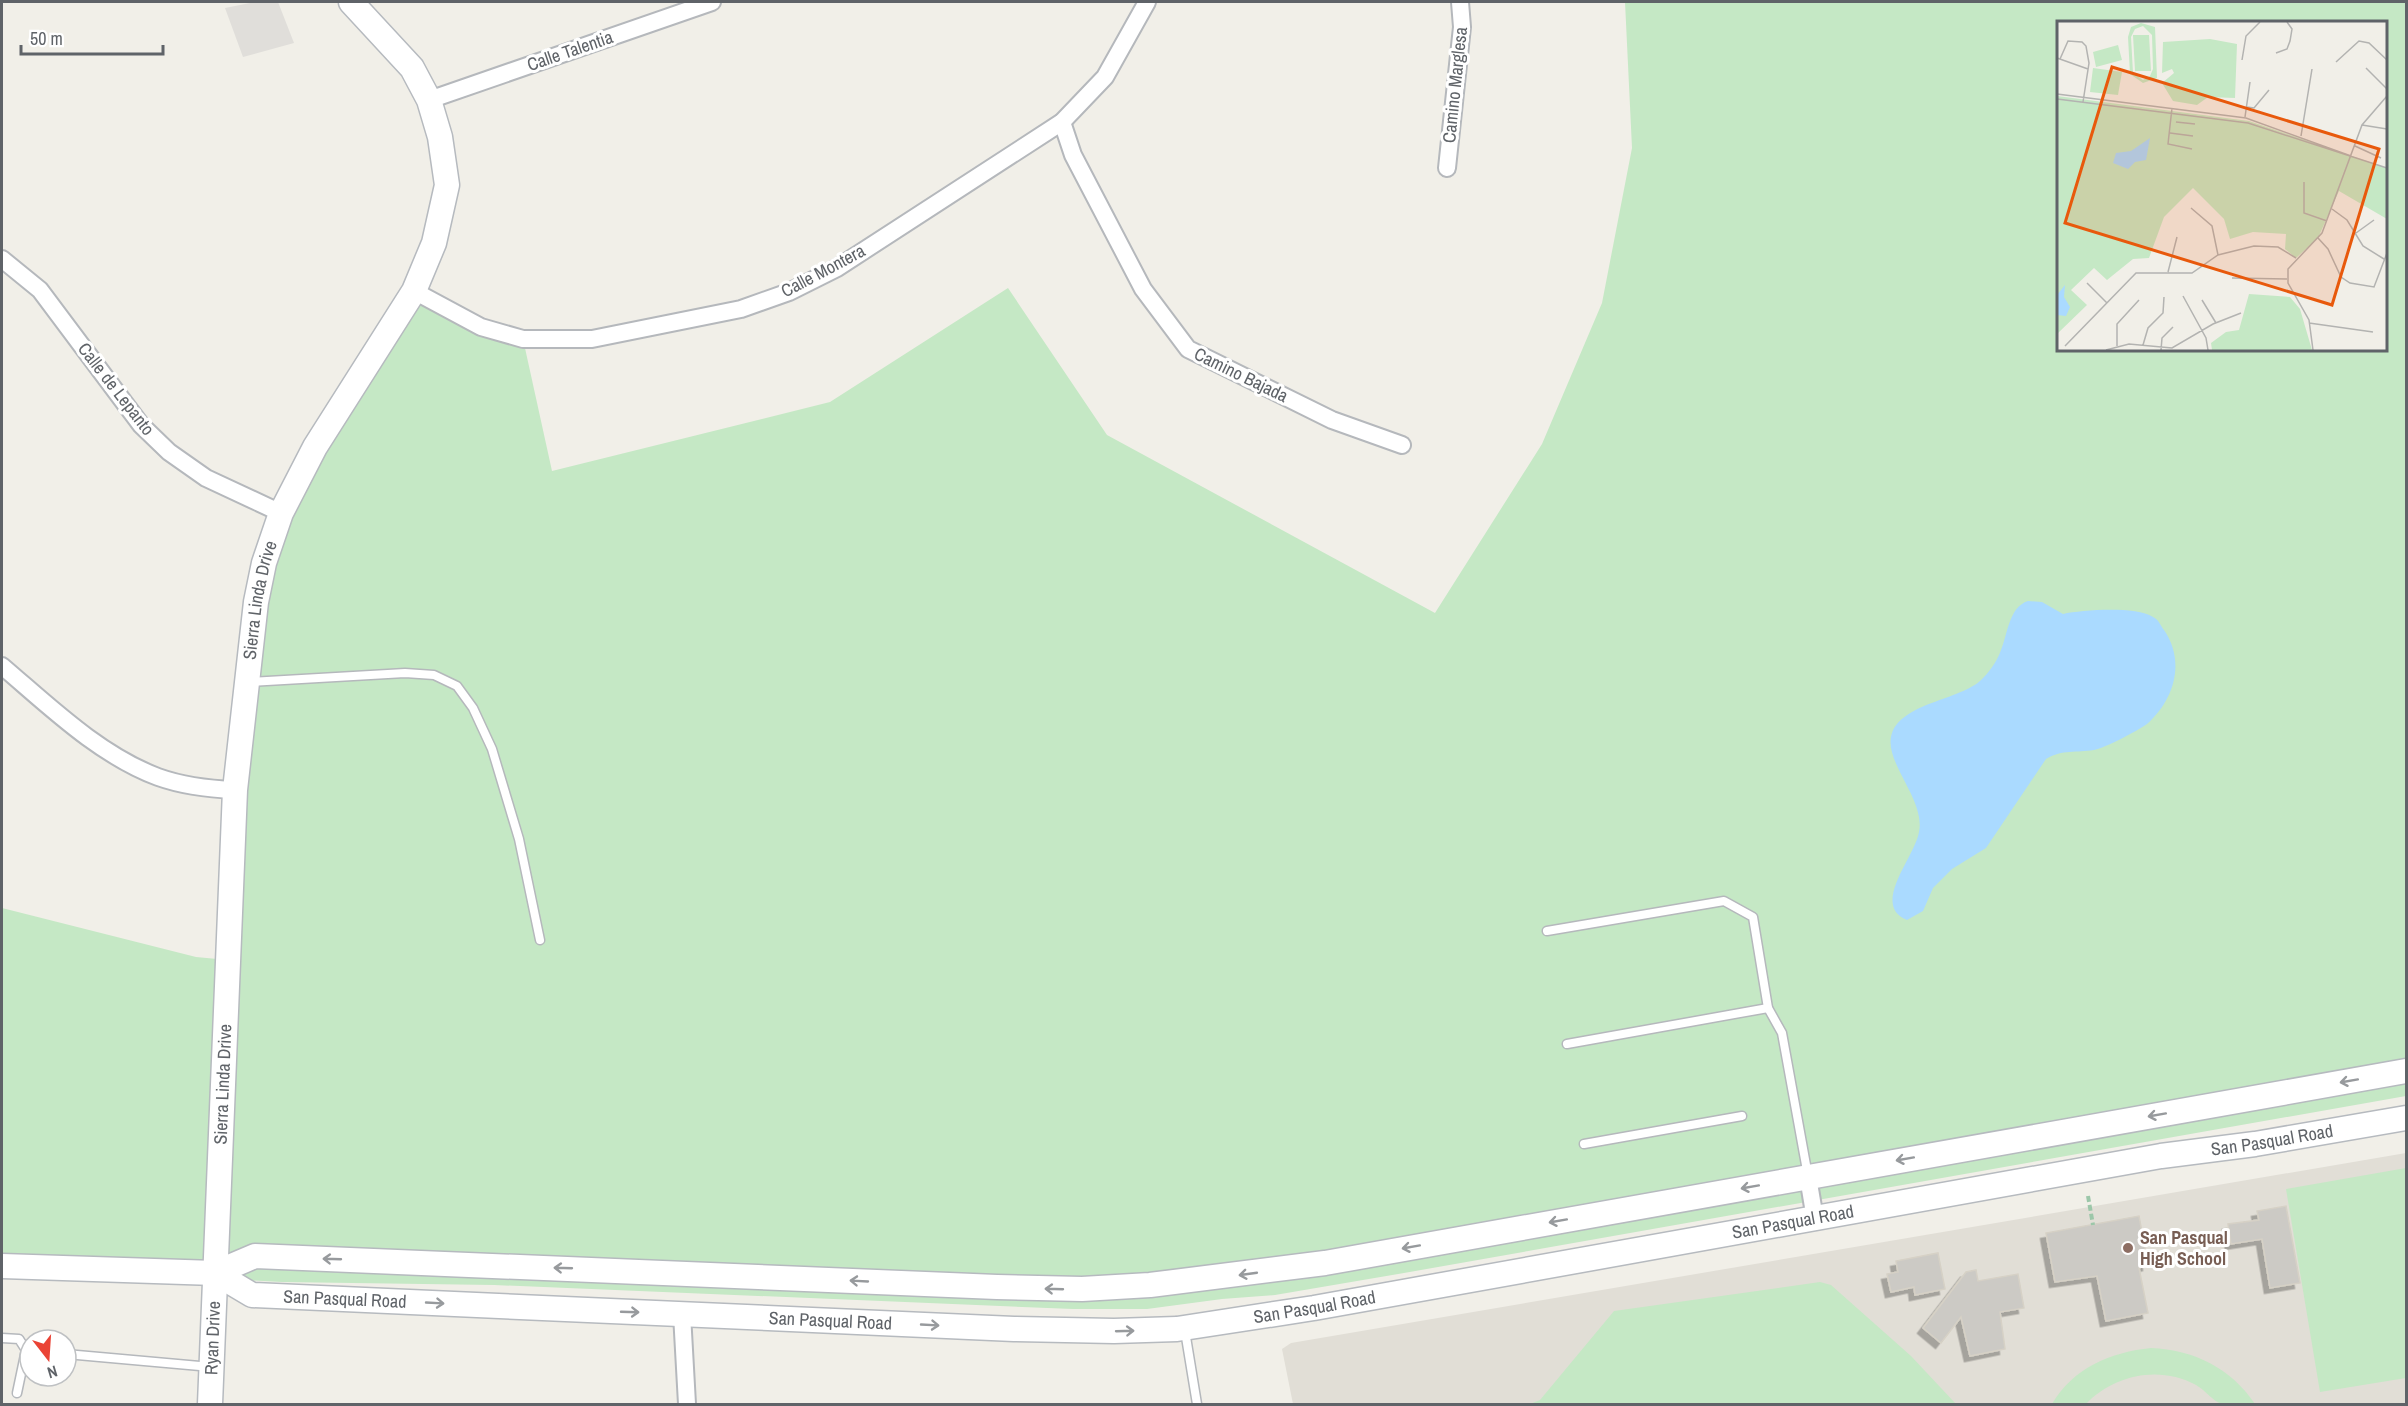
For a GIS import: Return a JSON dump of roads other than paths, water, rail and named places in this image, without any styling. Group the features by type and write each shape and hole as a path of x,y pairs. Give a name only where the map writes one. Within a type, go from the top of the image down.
{"main road":[{"name":"Sierra Linda Drive","path":"215,1273 235,790 260,583 280,513 315,447 414,291 434,243 447,185 440,137 429,100 412,68 351,2"},
{"name":"San Pasqual Road","path":"2,1266 215,1273 255,1256 997,1287 1082,1289 1138,1286 1315,1264 2406,1071"},
{"name":"San Pasqual Road","path":"215,1273 252,1295 1014,1329 1114,1331 1185,1328 1314,1308 2161,1156 2255,1144 2406,1118"},
{"name":"Ryan Drive","path":"210,1404 215,1273"}],"street":[{"name":"Calle Talentia","path":"429,100 712,2"},
{"name":"Calle Montera","path":"414,291 481,327 524,339 592,339 741,309 789,292 837,268 1062,123 1105,77 1147,2"},
{"name":"Camino Marglesa","path":"1446,168 1462,27 1460,2"},
{"name":"Camino Bajada","path":"1062,123 1072,154 1143,289 1188,349 1332,420 1402,445"},
{"name":"Calle de Lepanto","path":"2,259 40,290 141,425 169,452 206,478 280,513"},
{"path":"2,666 87,738 158,777 199,788 235,790"},
{"path":"1808,1177 1815,1219"},
{"path":"682,1314 687,1404"}],"lane":[{"path":"248,682 405,673 434,675 457,686 473,708 492,749 519,838 540,940"},
{"path":"1547,931 1724,901 1752,917 1768,1008 1782,1033 1808,1177"},
{"path":"1567,1044 1768,1008"},
{"path":"1584,1144 1742,1116"},
{"path":"1185,1328 1197,1404"},
{"path":"2,1338 18,1339"},
{"path":"78,1355 211,1367"},
{"path":"17,1393 18,1388"}],"water":[{"path":"2028,601 2042,602 2063,614 2122,610 2134,611 2155,618 2171,642 2174,655 2174,680 2170,692 2164,704 2147,724 2129,735 2099,749 2064,753 2046,759 1986,848 1952,869 1933,888 1923,911 1907,920 1897,913 1893,903 1893,892 1916,842 1919,819 1911,794 1893,756 1892,733 1899,722 1909,714 1963,691 1984,677 1998,657 2013,615 2022,604"}],"place":[{"name":"San Pasqual High School","path":"2128,1248"}]}
